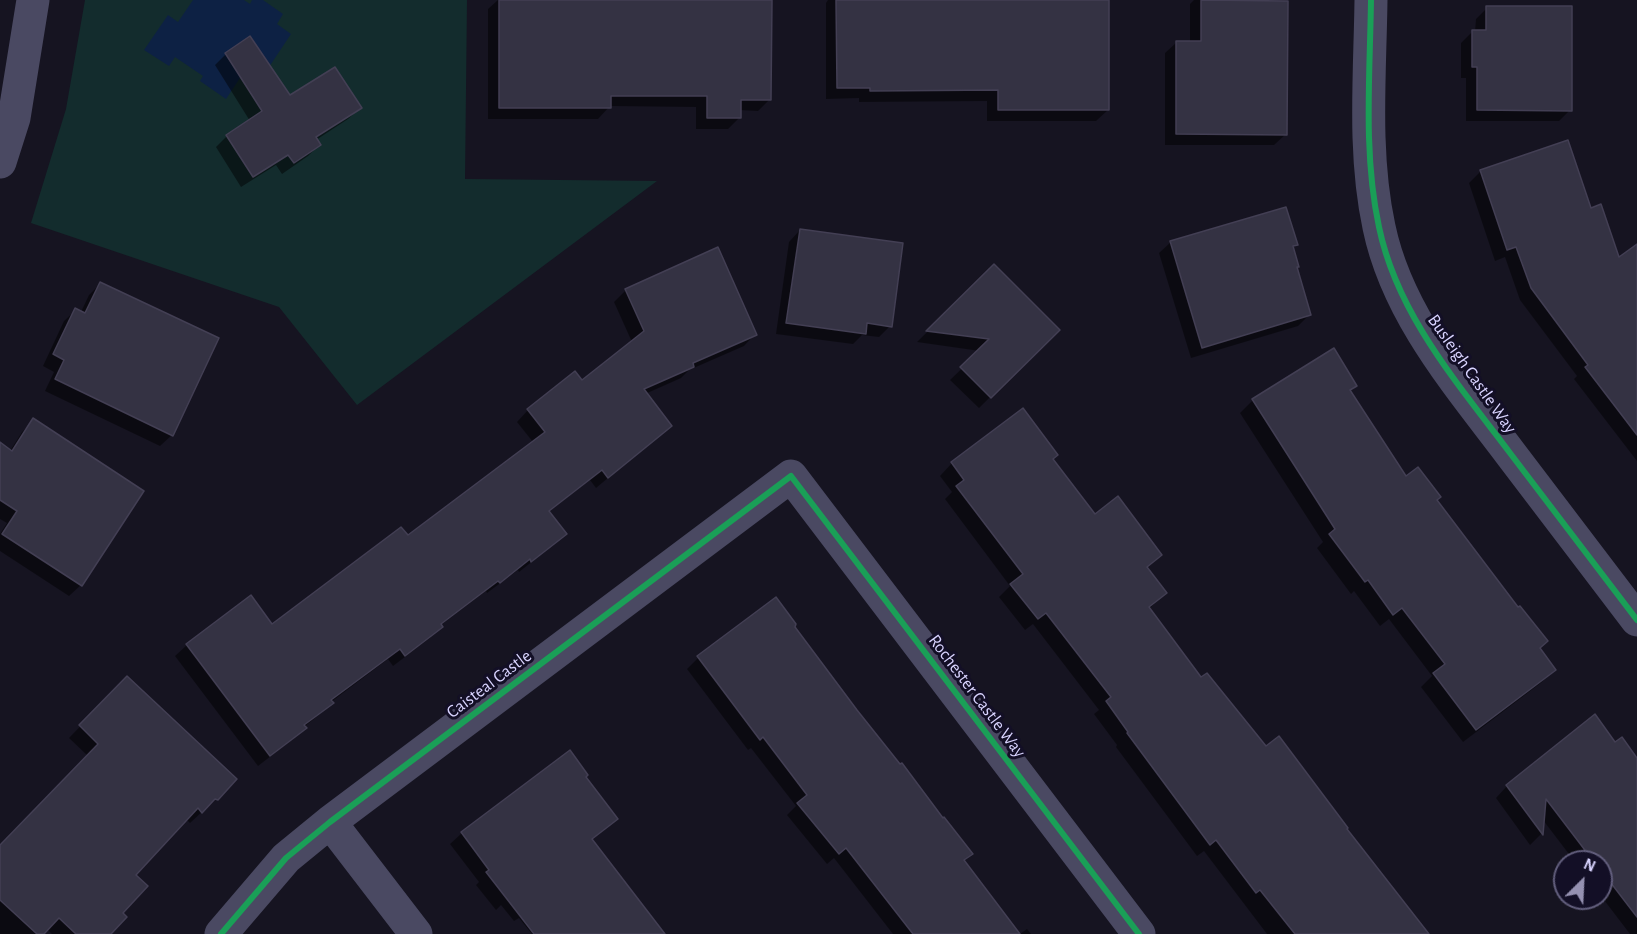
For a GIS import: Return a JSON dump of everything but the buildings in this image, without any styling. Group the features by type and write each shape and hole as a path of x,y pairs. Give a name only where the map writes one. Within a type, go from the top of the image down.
{"street":[{"path":"0,162 14,118 33,0"},
{"name":"Busleigh Castle Way","path":"1371,0 1370,181 1379,229 1395,279 1422,333 1461,389 1637,620"},
{"name":"Caisteal Castle","path":"221,934 286,858 330,822 791,476"},
{"name":"Rochester Castle Way","path":"791,476 1139,934"},
{"path":"330,822 416,934"}],"green space":[{"path":"85,0 467,0 465,179 657,181 357,405 279,307 31,223 66,109"}],"water":[{"path":"193,0 244,0 250,4 252,0 263,0 283,14 277,24 291,34 267,70 252,60 226,99 200,81 203,76 175,57 169,66 144,50 168,15 178,22"}],"cycle path":[{"path":"1371,0 1369,114 1371,171 1379,227 1400,289 1415,319 1450,374 1637,620"},
{"path":"221,934 286,858 330,822 791,476 1139,934"}]}
